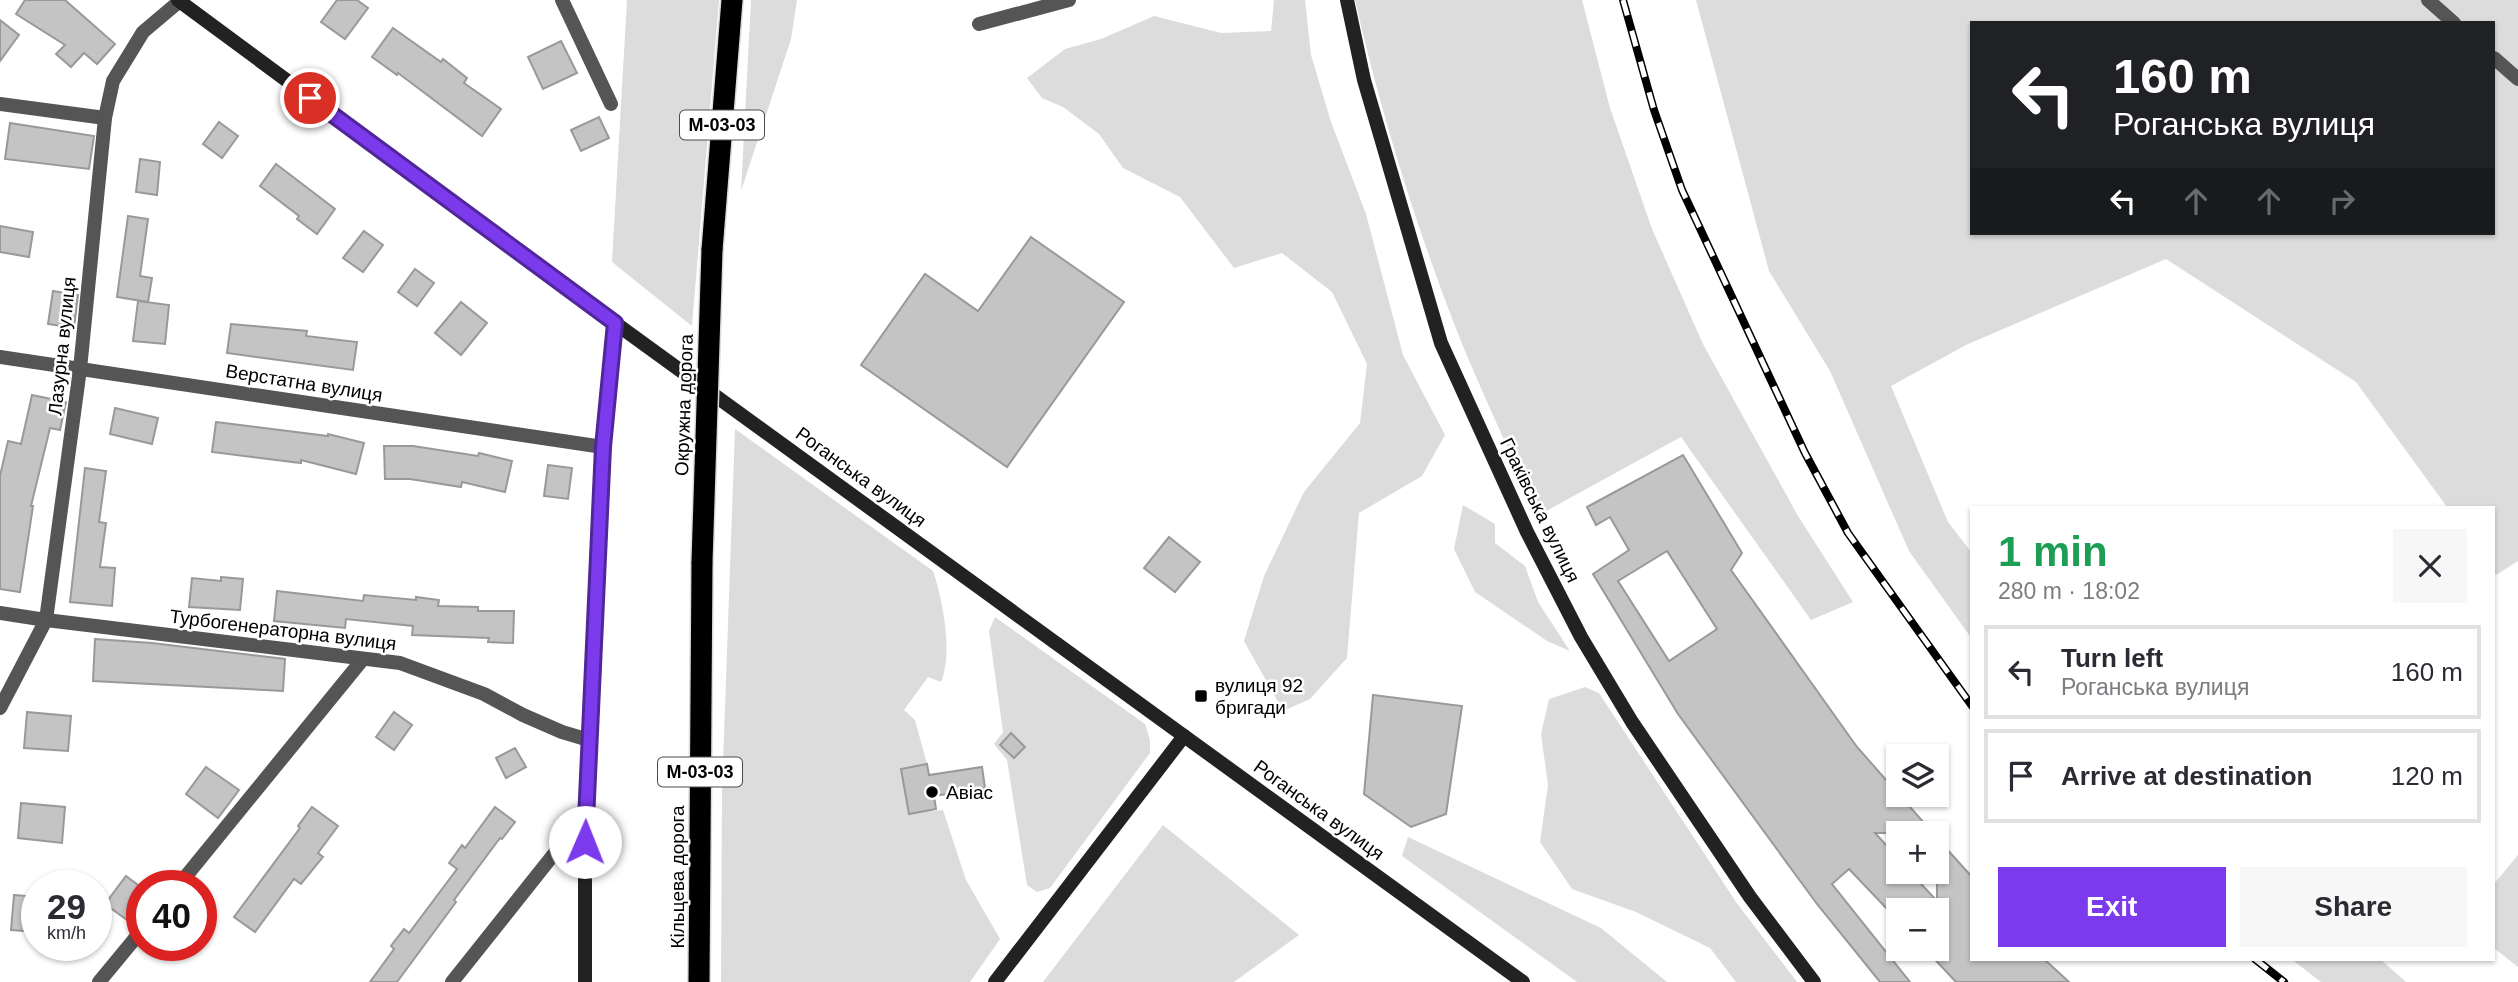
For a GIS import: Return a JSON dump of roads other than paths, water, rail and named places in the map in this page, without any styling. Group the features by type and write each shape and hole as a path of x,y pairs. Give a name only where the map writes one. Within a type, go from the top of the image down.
{"highway":[{"name":"Окружна дорога","path":"702,562 712,250 732,0"},
{"name":"Кільцева дорога","path":"699,982 702,562"}],"street":[{"name":"Лазурна вулиця","path":"0,708 46,620 80,369 105,118 113,80 143,32 179,0"},
{"name":"Роганська вулиця","path":"179,0 615,323 1523,982"},
{"path":"562,0 611,104"},
{"path":"979,24 1069,0"},
{"name":"Граківська вулиця","path":"1347,0 1367,93 1441,342 1527,532 1580,637 1610,688 1750,897 1814,982"},
{"path":"2428,0 2452,21"},
{"path":"2495,59 2518,79"},
{"path":"0,104 105,118"},
{"path":"585,982 585,814 603,447 615,323"},
{"name":"Верстатна вулиця","path":"0,357 603,447"},
{"name":"Турбогенераторна вулиця","path":"0,613 400,663 484,694 523,715 589,740"},
{"path":"191,870 363,659"},
{"path":"995,982 1184,736"},
{"path":"452,982 585,814"},
{"path":"99,982 126,949"}],"railway":[{"path":"1623,0 1654,110 1682,190 1805,453 1848,533 1970,703"},
{"path":"2258,961 2284,982"}],"place":[{"name":"вулиця 92 бригади","path":"1201,696"},
{"name":"Авіас","path":"932,792"}]}
